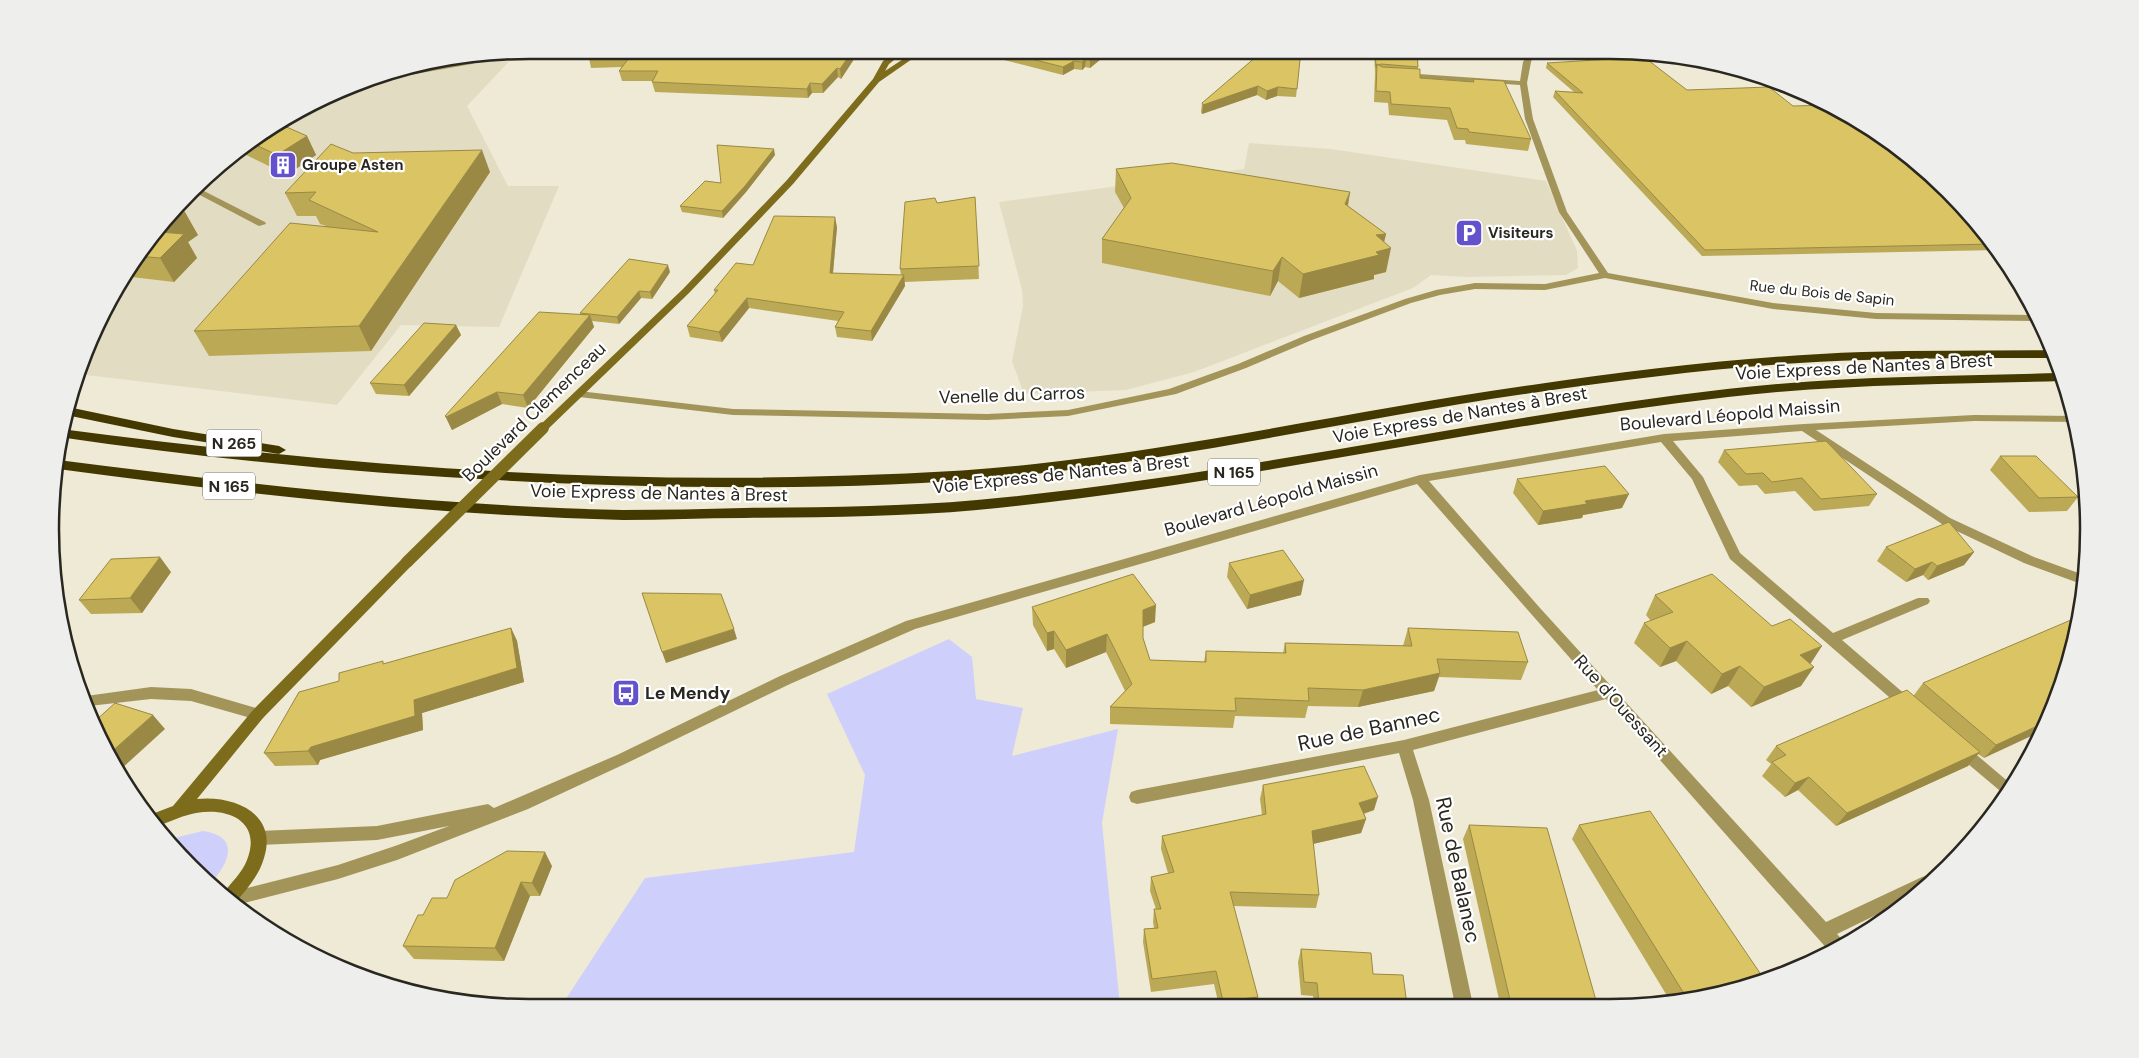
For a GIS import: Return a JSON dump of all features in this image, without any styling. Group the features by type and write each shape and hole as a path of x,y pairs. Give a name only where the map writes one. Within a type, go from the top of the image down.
{"highway":[{"name":"Voie Express de Nantes à Brest","path":"69,434 201,452 401,471 587,481 702,483 906,479 1035,469 1179,448 1530,389 1706,367 1861,356 2046,354"},
{"name":"Voie Express de Nantes à Brest","path":"64,465 156,478 401,504 606,514 795,513 964,506 1178,481 1532,420 1732,393 1879,382 2055,377"},
{"name":"N 265","path":"74,412 173,433 401,471"}],"street":[{"path":"876,80 886,63 892,59"},
{"name":"Boulevard Clemenceau","path":"179,810 258,714 407,562 686,291 790,182 876,80 908,59"},
{"path":"1528,59 1523,83 1530,119 1563,212 1605,275"},
{"path":"423,71 459,64"},
{"path":"1399,75 1523,83"},
{"path":"200,192 262,224"},
{"name":"Venelle du Carros","path":"579,394 733,412 987,417 1068,413 1172,392 1242,366 1308,338 1408,301 1439,292 1476,286 1545,287 1605,275"},
{"name":"Rue du Bois de Sapin","path":"1605,275 1773,306 1876,316 2030,318"},
{"name":"Boulevard Léopold Maissin","path":"237,897 338,872 397,853 522,804 622,759 785,680 911,625 1420,479 1664,438 1804,427 1974,418 2067,419"},
{"path":"1804,427 1946,521 2029,560 2077,578"},
{"path":"1664,438 1697,477 1735,556 1919,715"},
{"name":"Rue d'Ouessant","path":"1420,479 1608,693 1834,942"},
{"path":"1831,639 1923,601"},
{"path":"92,700 151,693 191,695 258,714"},
{"name":"Rue de Bannec","path":"1137,797 1404,746 1608,693"},
{"path":"1949,740 2003,786"},
{"name":"Rue de Balanec","path":"1404,746 1421,800 1463,999"},
{"name":"Boulevard Léopold Maissin","path":"259,838 377,833 522,804"},
{"path":"159,819 179,810 204,805 226,805 243,811 255,822 259,838 256,857 245,879 233,894"},
{"path":"1824,932 1911,890"}],"shaded area":[{"path":"511,60 467,106 508,186 559,186 499,327 401,325 337,405 85,375 107,321 138,268 156,243 196,196 243,156 268,138 321,107 378,84 437,68"},
{"path":"1249,143 1331,149 1546,181 1577,251 1578,268 1566,275 1468,277 1431,275 1413,288 1194,372 1126,390 1024,394 1012,361 1023,306 1022,290 999,202 1244,169"},
{"path":"949,639 972,657 976,699 1023,708 1012,756 1118,729 1102,823 1119,999 566,999 645,878 854,852 865,775 827,694"},
{"path":"203,831 215,834 223,839 227,845 228,852 222,868 214,879 196,862 174,838"}],"building":[{"path":"628,59 847,59 840,69 837,68 822,84 810,83 807,89 652,82 658,71 619,71"},
{"path":"1032,59 1086,59 1082,62 1074,61 1063,67"},
{"path":"1253,59 1300,59 1297,89 1278,87 1267,91 1258,86 1203,105 1202,103"},
{"path":"1376,59 1418,59 1418,67 1377,64 1376,67"},
{"path":"1611,59 1649,61 1687,90 1769,87 1793,106 1814,105 1871,138 1920,175 1943,196 1984,244 1705,250 1555,91 1583,93 1547,63"},
{"path":"1377,64 1382,67 1420,69 1420,78 1474,82 1473,79 1504,81 1531,139 1469,132 1468,129 1457,128 1450,108 1391,104 1390,92 1376,91"},
{"path":"286,127 307,136 277,155 257,146"},
{"path":"331,144 353,153 482,150 359,326 194,331 290,223 378,232 309,200 316,192 285,193"},
{"path":"717,145 774,149 745,186 722,211 680,206 705,181 721,183"},
{"path":"1172,163 1350,192 1345,204 1386,234 1376,235 1391,248 1376,252 1379,255 1303,274 1282,257 1273,271 1102,239 1131,198 1116,169"},
{"path":"975,197 979,266 900,269 905,202 935,198 937,203"},
{"path":"774,216 835,217 830,273 904,275 871,331 835,327 844,312 747,298 719,332 687,326 718,290 714,290 736,263 753,265"},
{"path":"164,232 184,234 160,258 146,257"},
{"path":"629,259 668,265 650,292 639,291 617,317 580,313"},
{"path":"539,312 590,315 523,395 497,392 446,417 445,416"},
{"path":"424,323 456,325 404,385 370,383"},
{"path":"1826,441 1877,494 1821,499 1802,478 1772,482 1763,473 1746,474 1724,450"},
{"path":"2000,456 2036,456 2078,497 2039,498"},
{"path":"1605,466 1629,494 1585,501 1587,504 1543,511 1517,479"},
{"path":"1949,522 1974,552 1937,566 1932,562 1915,569 1886,547"},
{"path":"1283,550 1304,580 1250,595 1229,563"},
{"path":"160,557 130,598 79,600 111,559"},
{"path":"1133,574 1156,605 1143,610 1143,638 1150,660 1206,662 1206,651 1286,653 1285,643 1412,646 1408,628 1518,632 1528,662 1437,659 1440,673 1363,690 1308,688 1309,701 1235,698 1236,711 1110,707 1132,684 1107,634 1066,650 1054,631 1047,633 1032,607"},
{"path":"1712,574 1772,626 1790,619 1822,646 1800,655 1814,667 1764,687 1740,666 1722,674 1687,641 1670,648 1644,623 1673,612 1655,595"},
{"path":"642,593 721,594 734,629 662,652"},
{"path":"2071,620 2055,680 2037,726 1996,745 1923,683"},
{"path":"511,628 517,668 414,700 415,716 311,747 308,751 264,753 299,692 339,681 339,673 383,661 383,664"},
{"path":"1907,690 1980,752 1847,813 1809,777 1795,783 1772,762 1786,755 1776,746"},
{"path":"115,703 153,715 114,750 99,718"},
{"path":"1364,766 1378,797 1359,803 1366,819 1312,831 1319,895 1230,892 1258,997 1223,999 1216,971 1152,979 1144,929 1158,928 1154,909 1161,909 1151,877 1174,872 1162,836 1266,814 1263,785"},
{"path":"1650,811 1761,974 1732,983 1684,993 1579,825"},
{"path":"1469,825 1547,828 1596,999 1510,999"},
{"path":"507,851 545,852 532,883 521,882 495,948 403,946 418,915 423,915 432,898 447,898 455,880"},
{"path":"1301,949 1371,953 1373,974 1403,975 1406,999 1318,999 1317,983 1304,982"}],"place":[{"name":"Groupe Asten","path":"283,165"},
{"name":"Visiteurs","path":"1469,233"},
{"name":"Le Mendy","path":"626,693"}]}
